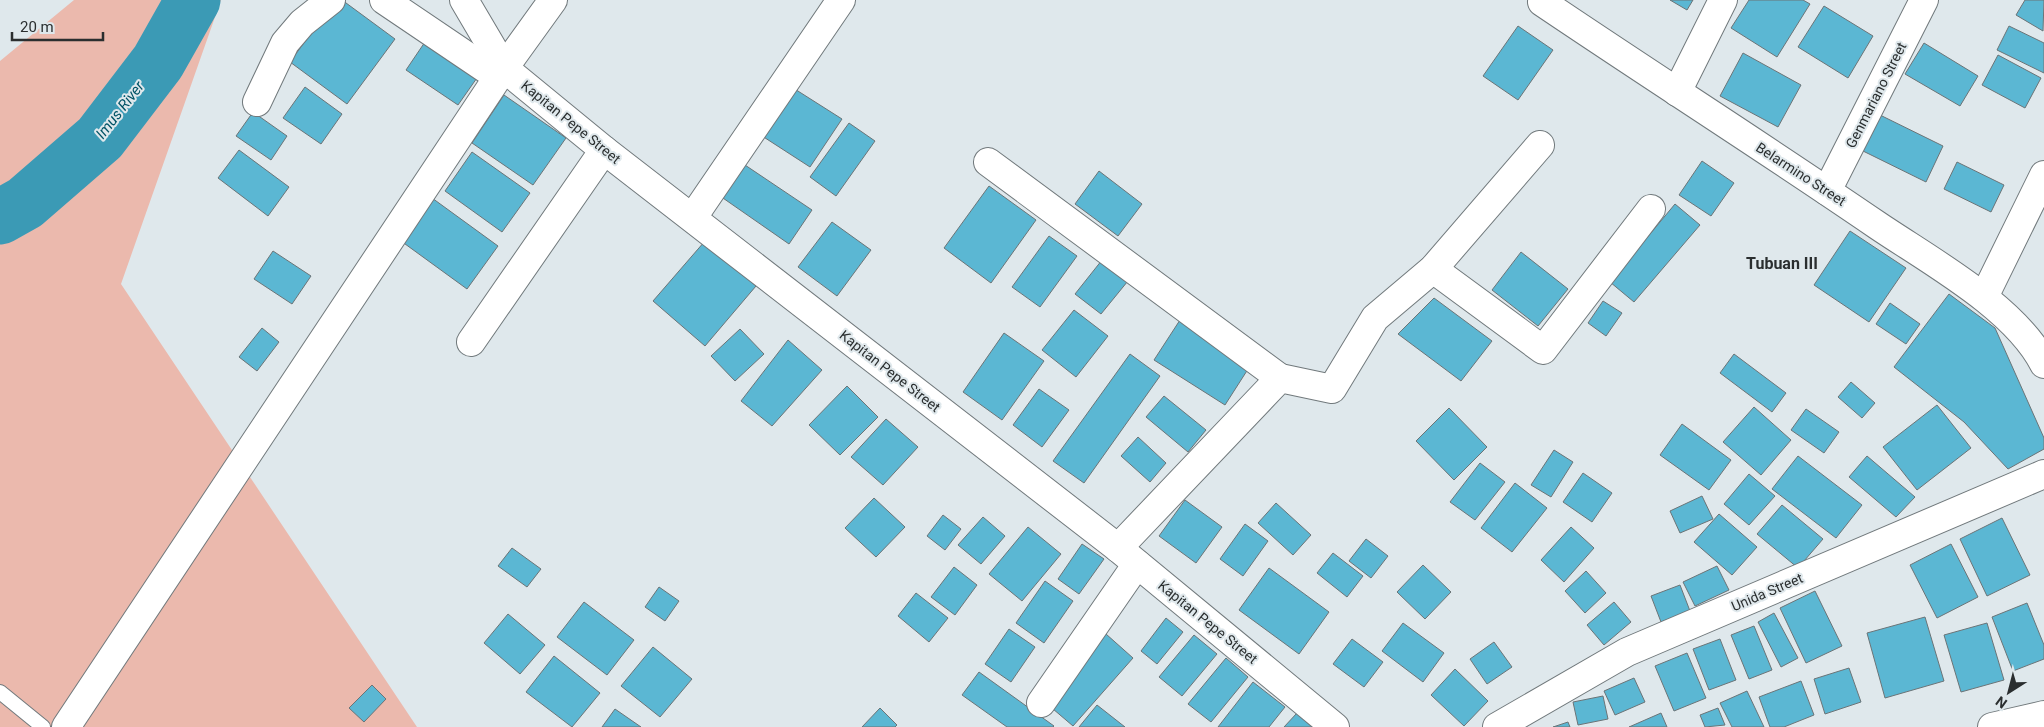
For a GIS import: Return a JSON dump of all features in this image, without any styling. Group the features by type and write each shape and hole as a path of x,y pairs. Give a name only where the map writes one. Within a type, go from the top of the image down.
{"street":[{"path":"257,102 285,43 302,23 331,0"},
{"path":"384,0 501,73"},
{"name":"Kapitan Pepe Street","path":"464,0 501,73 693,217 1128,556 1335,727"},
{"path":"66,727 501,73 553,0"},
{"path":"693,217 841,0"},
{"path":"1677,92 1724,0"},
{"name":"Genmariano Street","path":"1828,191 1924,0"},
{"name":"Belarmino Street","path":"1543,1 1984,297 2017,325 2044,364"},
{"path":"988,162 1280,378 1332,389 1375,318 1433,269 1540,145"},
{"path":"471,342 604,150"},
{"path":"1984,297 2044,175"},
{"path":"1433,269 1543,350 1651,209"},
{"path":"2016,232 2044,209"},
{"path":"1040,703 1128,556 1280,378"},
{"name":"Unida Street","path":"1497,727 1627,652 2044,474"},
{"path":"1992,727 2044,715"}],"lane":[{"path":"0,692 43,727"}],"shaded area":[{"path":"74,0 221,0 121,284 417,727 0,727 0,61"}],"building":[{"path":"335,0 342,0 395,39 347,104 290,62"},
{"path":"1670,0 1693,0 1687,10"},
{"path":"1749,0 1803,0 1810,4 1777,57 1731,28"},
{"path":"2025,0 2044,0 2043,31 2016,15"},
{"path":"1824,6 1873,36 1848,78 1798,47"},
{"path":"1518,26 1553,50 1518,100 1483,76"},
{"path":"2009,26 2044,43 2044,73 1997,50"},
{"path":"427,39 479,75 458,105 406,70"},
{"path":"1924,43 1978,76 1960,106 1905,74"},
{"path":"1743,53 1801,85 1778,127 1720,96"},
{"path":"1998,55 2041,78 2025,108 1982,85"},
{"path":"790,86 842,119 810,167 759,134"},
{"path":"305,87 342,114 321,144 283,118"},
{"path":"504,95 566,138 533,185 472,143"},
{"path":"253,112 287,136 271,160 236,136"},
{"path":"1880,115 1943,146 1926,182 1863,151"},
{"path":"849,123 875,141 836,196 810,177"},
{"path":"239,150 289,187 268,216 218,178"},
{"path":"472,152 530,193 502,232 445,191"},
{"path":"1702,161 1734,183 1711,216 1679,195"},
{"path":"1957,162 2004,185 1991,212 1944,189"},
{"path":"742,163 812,210 789,244 720,196"},
{"path":"1099,171 1142,204 1118,236 1075,204"},
{"path":"989,186 1036,220 991,283 944,248"},
{"path":"432,198 498,246 467,289 401,241"},
{"path":"1675,204 1700,225 1634,302 1610,282"},
{"path":"832,222 871,250 837,296 798,267"},
{"path":"1850,231 1906,268 1869,322 1814,285"},
{"path":"1049,236 1077,256 1040,307 1012,287"},
{"path":"705,241 756,286 705,346 653,301"},
{"path":"273,251 311,276 292,304 254,279"},
{"path":"1521,252 1568,289 1538,326 1492,290"},
{"path":"1106,255 1132,276 1101,314 1075,294"},
{"path":"1949,294 1995,328 2044,438 2044,449 2008,469 1964,422 1894,367"},
{"path":"1434,298 1492,341 1461,381 1398,334"},
{"path":"1603,301 1622,313 1606,336 1588,323"},
{"path":"1890,303 1920,324 1906,344 1876,324"},
{"path":"1074,310 1108,336 1076,377 1042,350"},
{"path":"1180,320 1250,366 1225,405 1154,360"},
{"path":"262,328 279,342 257,371 239,357"},
{"path":"740,329 764,354 735,381 711,356"},
{"path":"1004,333 1044,361 1002,420 963,392"},
{"path":"788,340 822,370 772,426 741,401"},
{"path":"1130,354 1160,376 1084,483 1053,461"},
{"path":"1734,354 1786,393 1772,412 1720,373"},
{"path":"1851,382 1875,403 1862,418 1838,397"},
{"path":"847,386 878,417 840,455 809,425"},
{"path":"1039,389 1069,410 1042,447 1013,425"},
{"path":"1164,396 1206,430 1188,452 1146,417"},
{"path":"1937,405 1971,448 1917,490 1883,447"},
{"path":"1754,407 1791,440 1761,475 1723,442"},
{"path":"1449,408 1487,447 1454,480 1416,441"},
{"path":"1806,409 1839,432 1824,453 1791,430"},
{"path":"886,419 918,447 883,485 851,457"},
{"path":"1682,424 1731,460 1709,490 1660,455"},
{"path":"1138,437 1166,463 1150,482 1121,456"},
{"path":"1554,450 1573,462 1551,497 1531,485"},
{"path":"1798,456 1862,505 1836,538 1772,489"},
{"path":"1867,456 1915,497 1896,517 1849,477"},
{"path":"1480,463 1505,482 1475,520 1450,502"},
{"path":"1583,473 1612,493 1592,522 1563,502"},
{"path":"1749,474 1775,496 1749,525 1724,504"},
{"path":"1515,483 1547,508 1512,552 1481,528"},
{"path":"1702,496 1713,519 1680,533 1670,511"},
{"path":"874,498 905,527 876,557 845,528"},
{"path":"1185,500 1222,527 1196,563 1159,536"},
{"path":"1276,503 1311,535 1293,555 1258,523"},
{"path":"1782,505 1823,539 1798,568 1757,534"},
{"path":"1719,514 1757,547 1732,575 1694,542"},
{"path":"943,515 961,529 945,550 927,536"},
{"path":"983,517 1005,536 981,564 958,545"},
{"path":"2002,518 2030,575 1987,596 1960,539"},
{"path":"1245,524 1268,541 1243,576 1220,559"},
{"path":"1028,527 1061,554 1022,601 989,574"},
{"path":"1571,527 1594,548 1564,582 1541,560"},
{"path":"1366,539 1388,556 1371,578 1349,561"},
{"path":"1082,544 1104,559 1079,594 1058,579"},
{"path":"1951,544 1978,597 1937,618 1910,565"},
{"path":"512,548 541,569 527,587 498,566"},
{"path":"1333,553 1363,576 1347,597 1317,573"},
{"path":"1423,565 1451,592 1425,619 1397,592"},
{"path":"1717,566 1729,590 1695,606 1683,582"},
{"path":"954,567 977,585 955,615 931,597"},
{"path":"1269,568 1329,612 1299,654 1239,610"},
{"path":"1586,571 1606,593 1585,613 1565,591"},
{"path":"1045,581 1073,601 1044,643 1016,623"},
{"path":"1680,585 1690,611 1661,622 1651,596"},
{"path":"659,587 679,601 665,621 645,607"},
{"path":"1815,591 1842,646 1806,663 1780,608"},
{"path":"916,593 948,618 929,642 898,616"},
{"path":"584,602 634,640 607,675 557,637"},
{"path":"1614,602 1631,622 1604,645 1587,625"},
{"path":"2027,603 2044,645 2044,659 2013,671 1992,617"},
{"path":"1774,613 1798,658 1781,667 1758,622"},
{"path":"508,614 545,645 520,674 484,643"},
{"path":"1925,617 1944,681 1885,698 1867,633"},
{"path":"1166,618 1183,632 1157,664 1141,651"},
{"path":"1403,623 1444,653 1423,682 1382,651"},
{"path":"1987,623 2004,680 1961,692 1944,635"},
{"path":"1754,626 1772,670 1749,679 1731,635"},
{"path":"1009,629 1035,647 1011,682 985,664"},
{"path":"1106,634 1133,658 1073,726 1046,703"},
{"path":"1194,635 1217,654 1182,696 1159,677"},
{"path":"1352,639 1383,662 1364,687 1333,664"},
{"path":"1720,639 1736,680 1709,690 1693,649"},
{"path":"1494,642 1512,667 1487,684 1470,659"},
{"path":"653,647 692,679 660,717 621,686"},
{"path":"1687,653 1706,698 1674,711 1655,666"},
{"path":"554,656 600,693 572,727 526,692"},
{"path":"1226,658 1248,677 1211,722 1188,704"},
{"path":"1849,668 1861,702 1825,714 1814,679"},
{"path":"1455,669 1488,701 1464,726 1431,695"},
{"path":"979,672 1054,726 1007,727 962,695"},
{"path":"1634,678 1645,702 1615,715 1604,691"},
{"path":"1801,681 1814,715 1784,727 1770,727 1759,697"},
{"path":"1253,682 1285,707 1269,727 1218,727"},
{"path":"372,685 386,699 364,722 349,708"},
{"path":"1747,691 1764,727 1732,727 1720,703"},
{"path":"1603,696 1608,719 1578,725 1573,702"},
{"path":"1097,705 1125,727 1079,727"},
{"path":"880,708 897,725 895,727 862,727"},
{"path":"1718,708 1725,725 1705,727 1700,715"},
{"path":"615,709 641,727 602,727"},
{"path":"1297,713 1312,727 1284,727"},
{"path":"1661,713 1667,727 1629,727"},
{"path":"1568,722 1570,727 1553,727"}],"waterway":[{"name":"Imus River","path":"0,217 25,203 100,138 158,62 193,0"}],"district":[{"name":"Tubuan III","path":"1782,263"}]}
